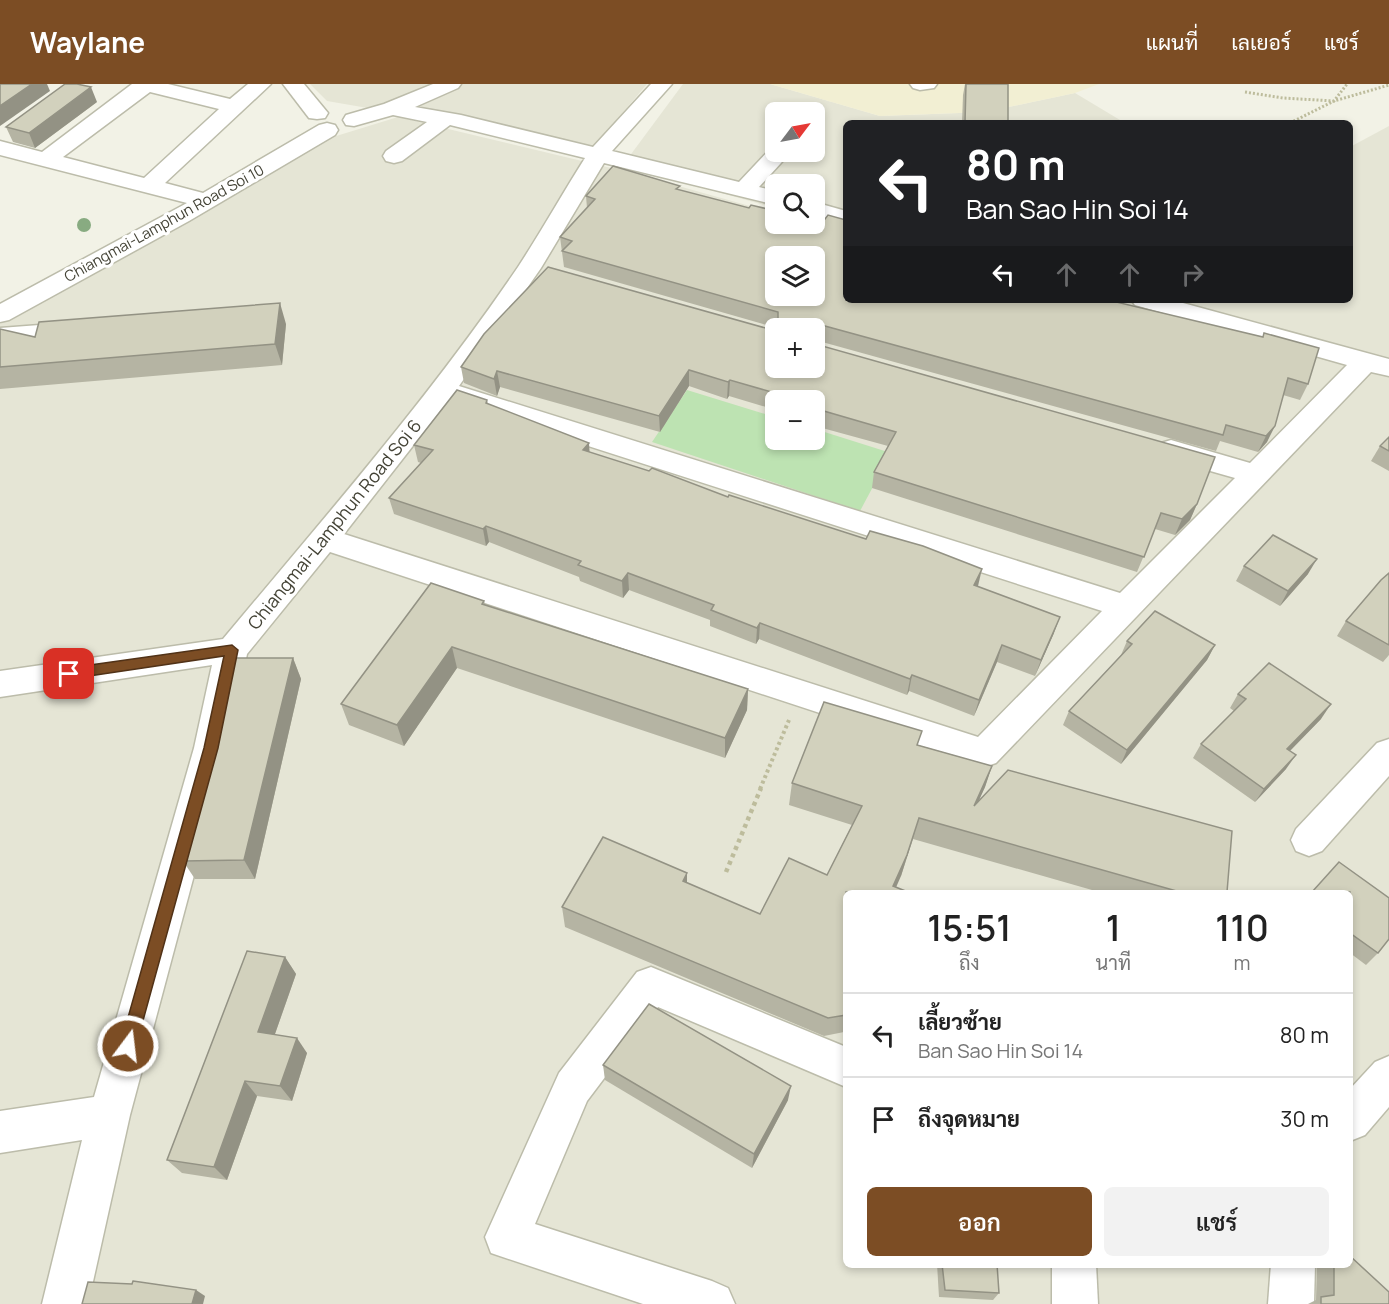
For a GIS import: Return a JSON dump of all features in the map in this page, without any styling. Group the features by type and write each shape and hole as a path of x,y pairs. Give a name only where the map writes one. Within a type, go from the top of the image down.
{"street":[{"path":"148,186 261,84"},
{"path":"293,84 322,121"},
{"name":"Chiangmai-Lamphun Road Soi 10","path":"0,314 206,201 322,121 343,128 354,120 392,109 451,84"},
{"name":"Chiangmai-Lamphun Road Soi 6","path":"64,1304 109,1115 211,748 232,650 540,271 598,154 662,84"},
{"path":"920,84 927,84"},
{"path":"45,160 144,85 234,106"},
{"path":"392,109 446,118 765,195"},
{"path":"394,156 446,118"},
{"path":"3,139 45,160 206,201"},
{"path":"744,190 771,162"},
{"path":"825,212 843,217"},
{"path":"1155,303 1377,365"},
{"path":"0,336 105,328"},
{"path":"324,539 984,753 1255,474 1377,365"},
{"path":"442,390 1126,607"},
{"path":"1142,442 1255,474"},
{"path":"0,684 232,650"},
{"path":"1309,840 1389,753"},
{"path":"712,1304 507,1238 573,1087 651,985 843,1066"},
{"path":"1353,1117 1389,1076"},
{"path":"0,1132 109,1115"},
{"path":"1074,1268 1075,1304"},
{"path":"1291,1304 1293,1268"}],"path":[{"path":"1334,101 1347,84"},
{"path":"1296,120 1334,101 1389,85"},
{"path":"1245,92 1283,98 1334,101"},
{"path":"726,872 800,692"}],"shaded area":[{"path":"310,84 647,84 594,147 327,101"},
{"path":"683,84 770,84 880,116 985,112 1075,93 1120,120 843,120 843,228 825,223 825,174 765,174 765,205 623,165"},
{"path":"770,84 1099,84 1075,93 985,112 880,116"},
{"path":"398,117 632,173 765,210 765,234 816,234 822,246 765,246 765,306 825,306 825,253 843,293 843,303 1353,303 1353,145 1389,126 1389,1304 0,1304 0,324 333,137"}],"green space":[{"path":"687,390 765,414 765,450 825,450 825,432 891,453 860,511 652,442"}],"building":[{"path":"0,84 32,84 0,106"},
{"path":"65,84 91,87 29,133 6,127"},
{"path":"966,84 1008,84 1008,120 965,120"},
{"path":"613,166 680,186 676,189 749,208 751,205 765,208 765,234 825,234 825,219 828,215 843,219 843,303 1120,303 1263,337 1264,333 1319,348 1308,384 1288,378 1275,426 1266,436 1226,425 1223,435 825,326 825,318 778,318 778,312 562,251 572,241 560,237 595,199 586,196"},
{"path":"548,267 765,328 765,378 825,378 825,347 1215,457 1197,504 1182,519 1161,513 1144,557 874,472 896,432 825,411 825,390 765,390 689,370 659,416 497,371 494,379 461,367 484,334"},
{"path":"280,303 275,344 0,367 0,329 35,337 39,322"},
{"path":"457,390 487,400 486,403 589,443 583,450 649,471 652,468 728,497 729,495 866,539 870,531 923,546 982,569 974,585 1060,617 1041,660 1002,645 979,700 912,675 910,679 760,623 757,628 711,610 714,605 628,573 622,581 578,565 581,561 486,526 483,529 389,498 433,450 414,445"},
{"path":"1389,437 1389,451 1380,446"},
{"path":"1273,535 1317,559 1288,591 1244,566"},
{"path":"1389,573 1389,645 1346,621"},
{"path":"431,583 484,601 482,604 748,689 725,738 452,647 397,725 341,704"},
{"path":"1155,611 1215,645 1127,750 1069,711 1132,644 1127,641"},
{"path":"234,658 293,658 244,860 183,861 219,728"},
{"path":"1269,663 1331,704 1287,749 1296,755 1264,789 1201,744 1246,699 1238,694"},
{"path":"824,702 922,731 917,745 992,766 974,806 1008,770 1232,831 1227,890 1173,890 919,818 907,855 893,886 903,890 843,890 843,1016 828,1018 562,907 603,837 687,873 683,881 760,914 789,858 827,875 862,806 792,783"},
{"path":"1339,862 1389,898 1389,939 1378,953 1353,935 1353,890 1314,890"},
{"path":"247,951 285,957 258,1032 297,1038 280,1086 245,1081 214,1167 167,1160"},
{"path":"649,1004 791,1086 754,1154 603,1065"},
{"path":"1353,1259 1389,1292 1389,1304 1321,1304 1321,1297 1334,1295 1334,1268 1353,1268"},
{"path":"942,1268 997,1268 999,1293 945,1290"},
{"path":"133,1281 196,1290 192,1304 82,1304 88,1282 132,1284"}],"route":[{"path":"69,674 232,650 211,748 128,1046"}]}
